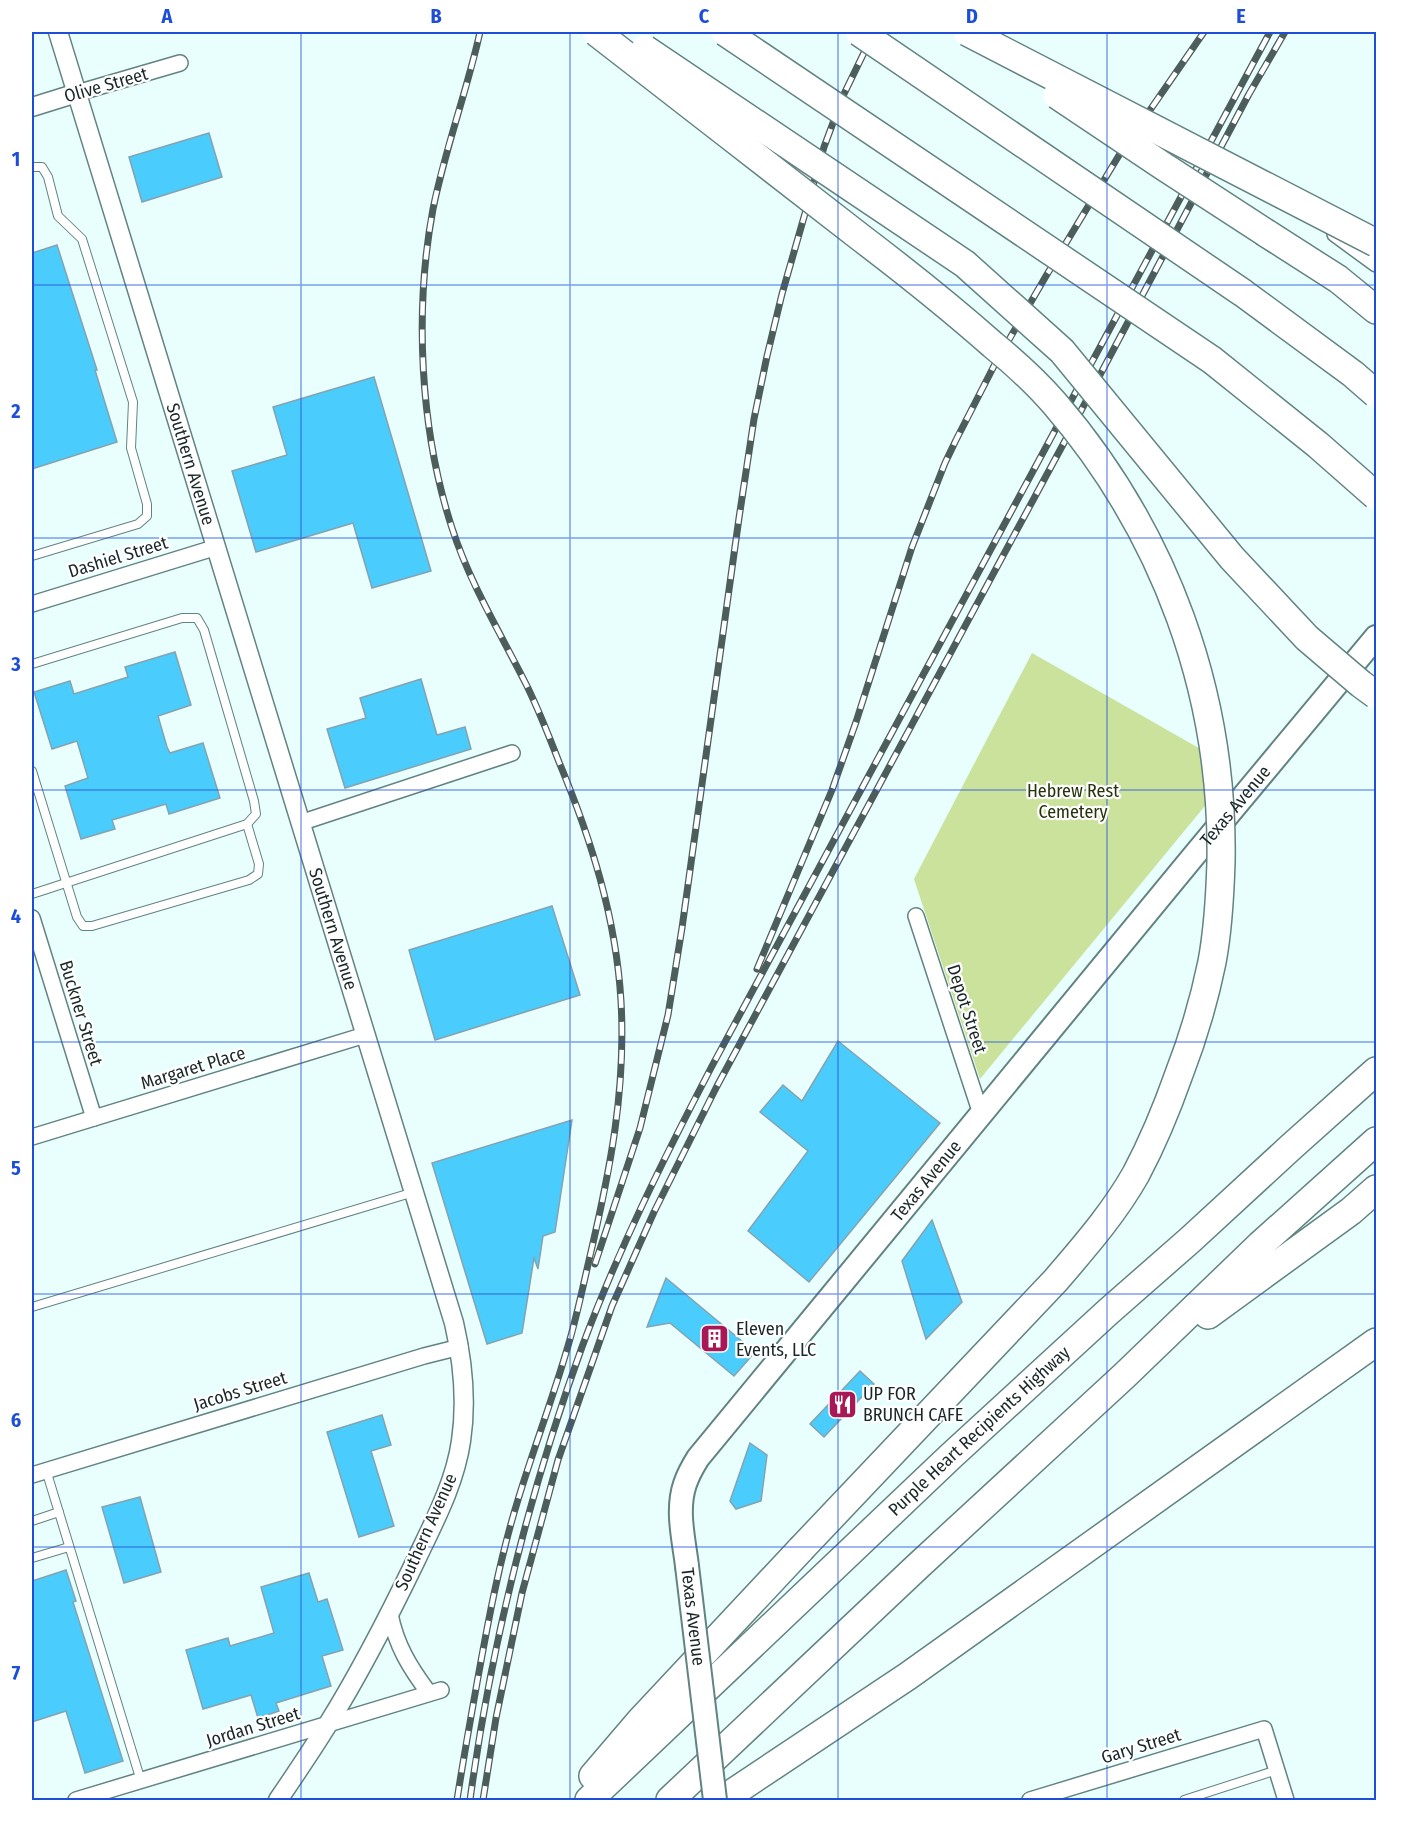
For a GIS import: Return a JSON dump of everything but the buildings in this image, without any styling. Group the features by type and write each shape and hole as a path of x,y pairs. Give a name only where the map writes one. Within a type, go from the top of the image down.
{"highway":[{"path":"572,1800 640,1721 1064,1271 1110,1213 1136,1174 1168,1107 1193,1037 1213,959 1218,917 1221,831 1218,772 1206,699 1188,640 1171,593 1150,547 1120,494 1083,438 1053,401 1022,370 951,307 596,32"},
{"path":"619,32 965,264 1014,306 1062,351 1232,558 1307,638 1361,684 1377,694"},
{"path":"725,32 1212,360 1318,445 1377,496"},
{"path":"859,32 1244,293 1377,394"},
{"path":"965,32 1377,243"},
{"path":"965,32 1163,166 1338,279 1377,310"},
{"name":"Purple Heart Recipients Highway","path":"589,1800 951,1456 1377,1071"},
{"path":"670,1800 1124,1376 1260,1245 1377,1141"},
{"path":"1124,1376 1351,1211 1377,1189"},
{"path":"722,1800 908,1676 1377,1342"}],"main road":[{"name":"Texas Avenue","path":"715,1800 682,1520 682,1495 689,1474 698,1458 1377,636"}],"street":[{"name":"Southern Avenue","path":"58,32 460,1347 465,1395 461,1443 451,1480 435,1520 390,1614 328,1724 278,1800"},
{"name":"Olive Street","path":"32,107 180,63"},
{"path":"1333,232 1377,264"},
{"name":"Dashiel Street","path":"32,604 217,547"},
{"path":"300,823 512,753"},
{"name":"Depot Street","path":"916,915 981,1114"},
{"name":"Buckner Street","path":"32,918 94,1118"},
{"name":"Margaret Place","path":"32,1137 365,1035"},
{"name":"Jacobs Street","path":"39,1472 460,1347"},
{"name":"Jordan Street","path":"76,1800 435,1691 403,1656 390,1614"},
{"name":"Gary Street","path":"1030,1800 1264,1729 1276,1770"},
{"path":"1276,1770 1286,1800"}],"lane":[{"path":"32,166 42,167 48,177 58,216 82,239 133,402 131,448 147,504 147,516 138,524 32,556"},
{"path":"32,664 182,618 197,618 204,630 256,814 247,824 32,894"},
{"path":"32,771 77,917 83,926 92,926 249,880 258,874 259,864 247,824"},
{"path":"32,1307 414,1191"},
{"path":"39,1472 58,1512 141,1781"},
{"path":"32,1521 58,1512"},
{"path":"32,1558 69,1547"},
{"path":"1184,1800 1276,1770"}],"green space":[{"name":"Hebrew Rest Cemetery","path":"1032,653 1204,751 1209,801 980,1079 914,879"}],"railway":[{"path":"457,1800 494,1592 523,1483 571,1335 597,1224 615,1130 622,1034 614,939 591,849 571,791 536,705 459,549 441,490 427,411 422,329 427,248 438,187 480,32"},
{"path":"595,1264 640,1128 668,1015 739,518 754,419 767,356 782,294 824,147 843,96 874,32"},
{"path":"757,969 832,790 912,547 945,463 996,362 1046,276 1121,152 1204,32"},
{"path":"470,1800 489,1685 514,1570 529,1514 582,1347 626,1240 712,1066 1270,32"},
{"path":"483,1800 496,1718 522,1593 558,1460 612,1306 654,1212 717,1086 1249,94 1285,32"}],"place":[{"name":"Eleven Events, LLC","path":"715,1339"},
{"name":"UP FOR BRUNCH CAFE","path":"842,1404"}]}
